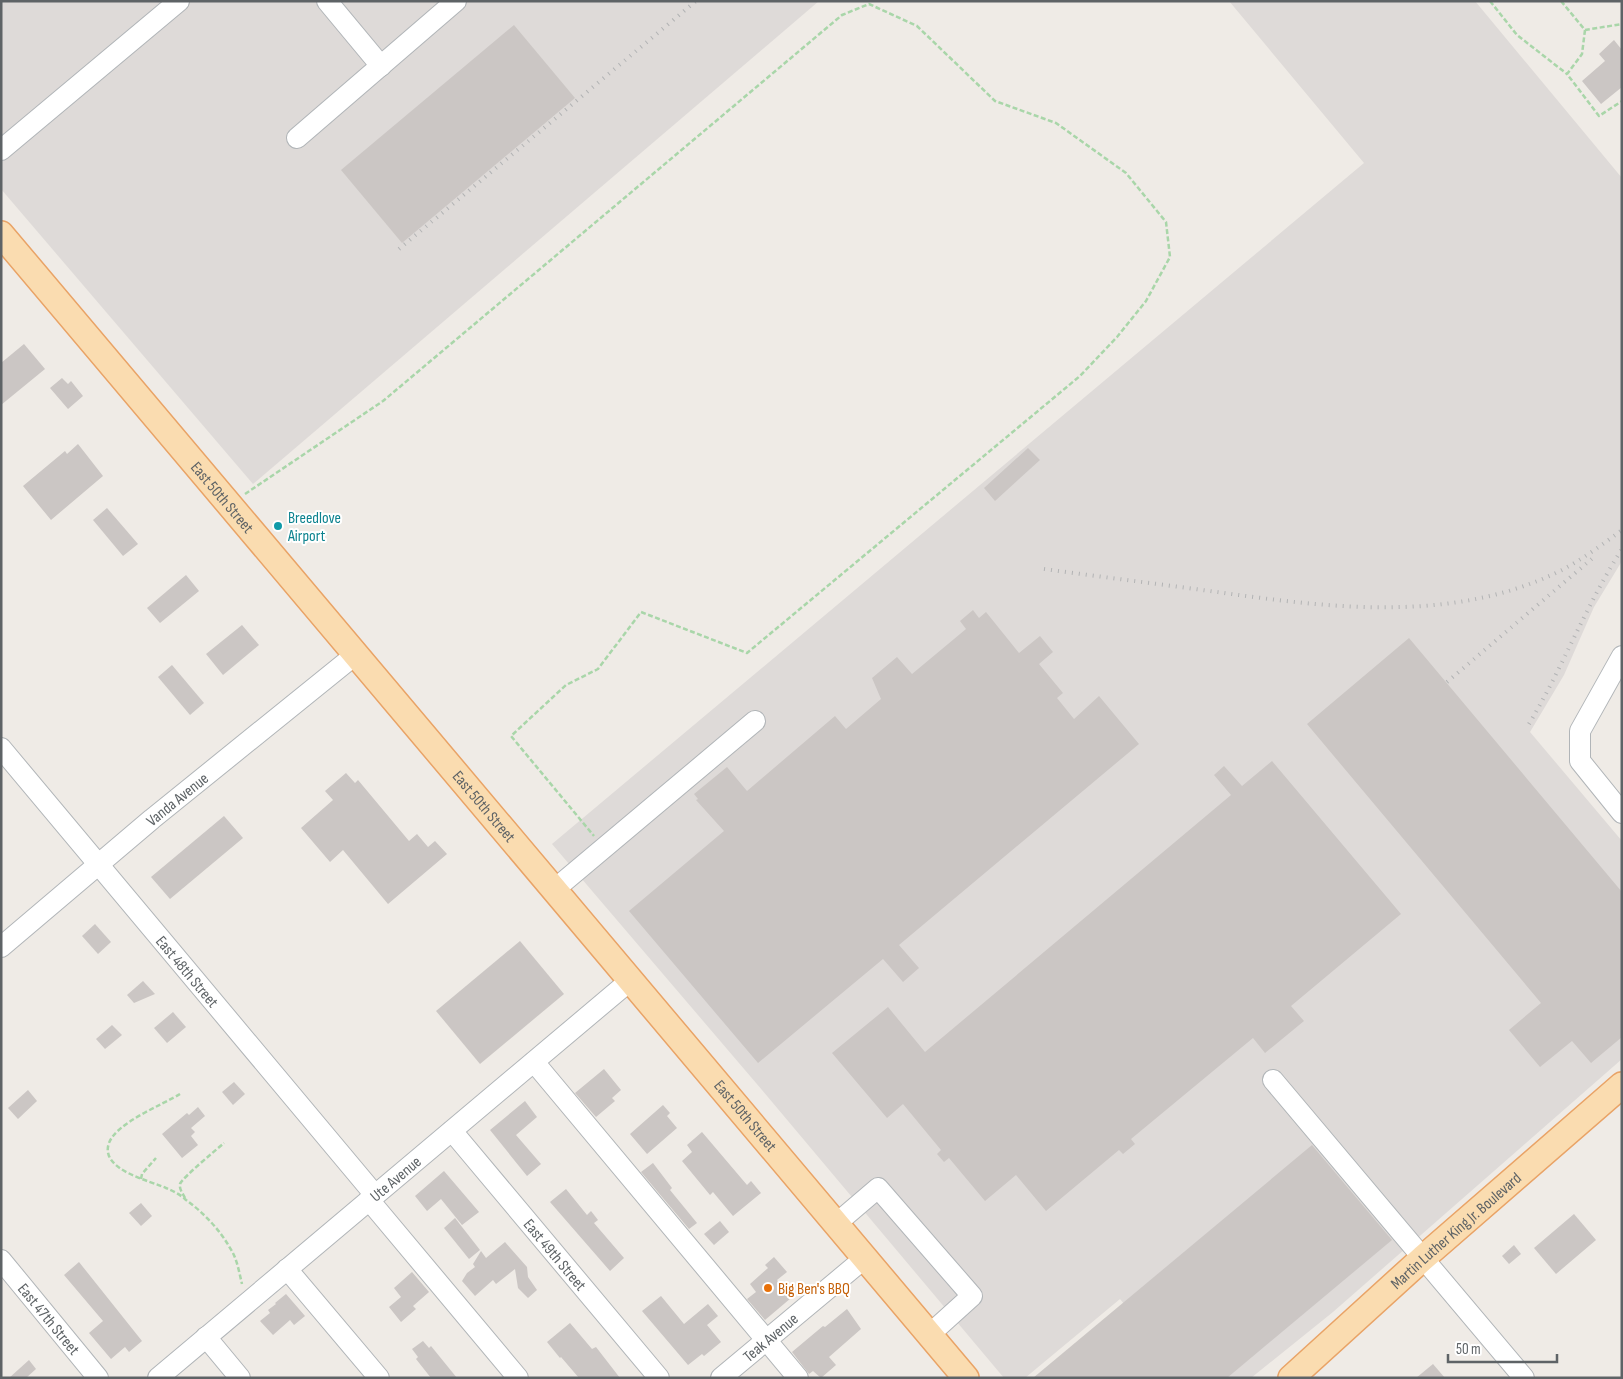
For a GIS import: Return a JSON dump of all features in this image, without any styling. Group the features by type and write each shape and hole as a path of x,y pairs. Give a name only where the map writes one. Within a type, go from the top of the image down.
{"main road":[{"name":"East 50th Street","path":"1,234 355,655 632,979 966,1378"},
{"name":"Martin Luther King Jr. Boulevard","path":"1291,1378 1423,1258 1622,1085"}],"street":[{"path":"1,150 179,1"},
{"path":"327,1 380,66"},
{"path":"297,138 456,1"},
{"name":"Vanda Avenue","path":"1,947 152,819 355,655"},
{"path":"1622,656 1580,731 1580,762 1622,813"},
{"path":"555,890 755,721"},
{"name":"East 48th Street","path":"1,748 99,864 518,1378"},
{"name":"Ute Avenue","path":"158,1378 632,979"},
{"path":"534,1062 798,1378"},
{"path":"1273,1080 1524,1378"},
{"name":"East 49th Street","path":"452,1131 659,1378"},
{"path":"837,1223 878,1188 972,1296 930,1334"},
{"name":"Teak Avenue","path":"721,1378 866,1257"},
{"name":"East 47th Street","path":"1,1260 98,1378"},
{"path":"286,1269 379,1378"},
{"path":"206,1337 240,1378"}],"path":[{"path":"1490,1 1517,35 1567,74 1599,116 1622,101"},
{"path":"1561,1 1585,30 1582,54 1567,74"},
{"path":"229,504 384,401 842,15 869,4 917,26 995,101 1056,123 1126,173 1166,222 1170,257 1146,301 1117,337 1080,376 747,653 641,612 598,669 566,684 511,736 604,848"},
{"path":"1585,30 1622,24"},
{"path":"180,1094 120,1128 108,1145 108,1153 111,1160 118,1167 141,1179 166,1188 186,1200 208,1219 230,1248 238,1267 247,1302"},
{"path":"186,1200 180,1189 180,1183 224,1143"},
{"path":"141,1179 142,1174 156,1158"}],"shaded area":[{"path":"1,1 819,1 253,484 1,189"},
{"path":"1229,1 1475,1 1622,178 1622,561 1594,607 1564,675 1530,732 1622,841 1622,1059 1333,1312 1251,1378 1185,1378 1120,1299 1025,1378 1004,1378 552,844 1364,163"}],"building":[{"path":"514,25 575,98 402,243 341,170"},
{"path":"1614,40 1622,50 1622,87 1601,104 1582,81 1605,61 1599,54"},
{"path":"24,344 45,369 1,405 1,363"},
{"path":"62,378 68,384 71,381 83,396 68,409 50,388"},
{"path":"78,444 103,476 51,520 23,486 65,451 67,454"},
{"path":"1028,448 1040,460 995,501 984,488"},
{"path":"107,508 138,544 123,556 93,520"},
{"path":"186,575 199,591 160,623 147,608"},
{"path":"973,610 979,618 986,612 1019,653 1040,636 1053,652 1039,664 1063,693 1057,698 1074,719 1099,696 1139,744 899,945 919,968 903,982 883,959 758,1063 629,911 724,831 696,800 698,799 694,794 727,767 747,791 835,716 846,729 881,699 872,678 897,657 912,674 966,629 960,621"},
{"path":"242,625 259,645 223,675 206,654"},
{"path":"1409,638 1622,892 1622,1037 1591,1063 1572,1041 1540,1067 1509,1030 1541,1003 1307,724"},
{"path":"172,665 204,703 190,715 158,677"},
{"path":"1272,761 1401,914 1291,1006 1304,1021 1265,1053 1253,1038 1131,1139 1135,1144 1123,1154 1119,1150 1046,1211 1016,1175 985,1201 949,1158 944,1162 937,1154 941,1150 903,1104 887,1118 832,1053 888,1007 925,1052 1231,795 1214,775 1224,766 1242,786"},
{"path":"346,773 355,783 358,780 409,841 417,834 428,847 435,841 447,854 388,904 343,850 330,862 301,828 333,800 325,791"},
{"path":"224,816 243,838 170,899 151,877"},
{"path":"95,924 111,942 98,954 82,936"},
{"path":"520,941 564,994 480,1064 436,1011"},
{"path":"143,981 155,994 134,1003 127,995"},
{"path":"173,1012 186,1027 167,1043 154,1028"},
{"path":"112,1025 122,1035 105,1049 96,1039"},
{"path":"604,1069 621,1090 612,1098 615,1101 596,1117 575,1093"},
{"path":"234,1082 245,1094 233,1105 222,1092"},
{"path":"28,1090 37,1101 18,1119 8,1108"},
{"path":"525,1101 537,1117 516,1135 541,1164 527,1176 490,1130"},
{"path":"663,1105 670,1113 667,1116 677,1128 647,1154 630,1134"},
{"path":"198,1107 205,1116 191,1128 195,1132 191,1136 198,1145 182,1158 162,1134 187,1113 189,1115"},
{"path":"702,1132 747,1185 751,1181 761,1193 733,1216 713,1192 710,1195 682,1161 692,1152 687,1145"},
{"path":"1312,1145 1392,1240 1227,1378 1033,1378"},
{"path":"653,1163 672,1188 670,1190 697,1223 689,1229 641,1172"},
{"path":"444,1171 479,1212 462,1225 441,1199 427,1211 415,1196"},
{"path":"566,1189 587,1215 591,1211 598,1220 594,1223 624,1258 610,1271 550,1202"},
{"path":"141,1203 152,1216 141,1226 129,1213"},
{"path":"1574,1214 1596,1240 1556,1274 1534,1248"},
{"path":"455,1218 480,1250 469,1259 444,1228"},
{"path":"720,1221 729,1232 714,1245 704,1234"},
{"path":"505,1242 527,1267 528,1277 537,1290 528,1298 518,1288 515,1269 496,1284 493,1280 475,1296 462,1281 467,1273 475,1267 473,1264 481,1251 486,1258"},
{"path":"1514,1245 1521,1254 1509,1264 1502,1256"},
{"name":"Big Ben's BBQ","path":"774,1257 787,1272 777,1280 791,1298 765,1320 747,1299 756,1292 750,1284 768,1268 765,1265"},
{"path":"79,1262 142,1341 129,1352 125,1347 111,1359 89,1333 103,1321 64,1275"},
{"path":"412,1272 429,1292 413,1306 416,1309 401,1322 389,1307 401,1297 394,1288"},
{"path":"286,1294 305,1316 294,1325 290,1320 273,1335 260,1321 270,1313 268,1310"},
{"path":"661,1296 684,1324 708,1304 718,1316 707,1325 721,1342 704,1356 702,1354 688,1365 642,1311"},
{"path":"847,1309 861,1329 829,1357 836,1365 821,1378 813,1371 809,1374 792,1352"},
{"path":"570,1323 592,1349 596,1347 620,1378 579,1378 560,1358 547,1342"},
{"path":"423,1341 429,1348 431,1346 457,1378 431,1378 416,1359 418,1357 412,1349"},
{"path":"29,1360 36,1369 26,1378 9,1378"},
{"path":"1433,1364 1445,1378 1416,1378"}],"railway":[{"path":"399,249 696,1"},
{"path":"1044,569 1304,603 1392,607 1435,605 1479,598 1521,587 1570,566 1622,530"},
{"path":"1529,724 1597,592 1622,549"},
{"path":"1447,682 1594,557"}],"place":[{"name":"Breedlove Airport","path":"278,526"},
{"name":"Big Ben's BBQ","path":"768,1288"}]}
